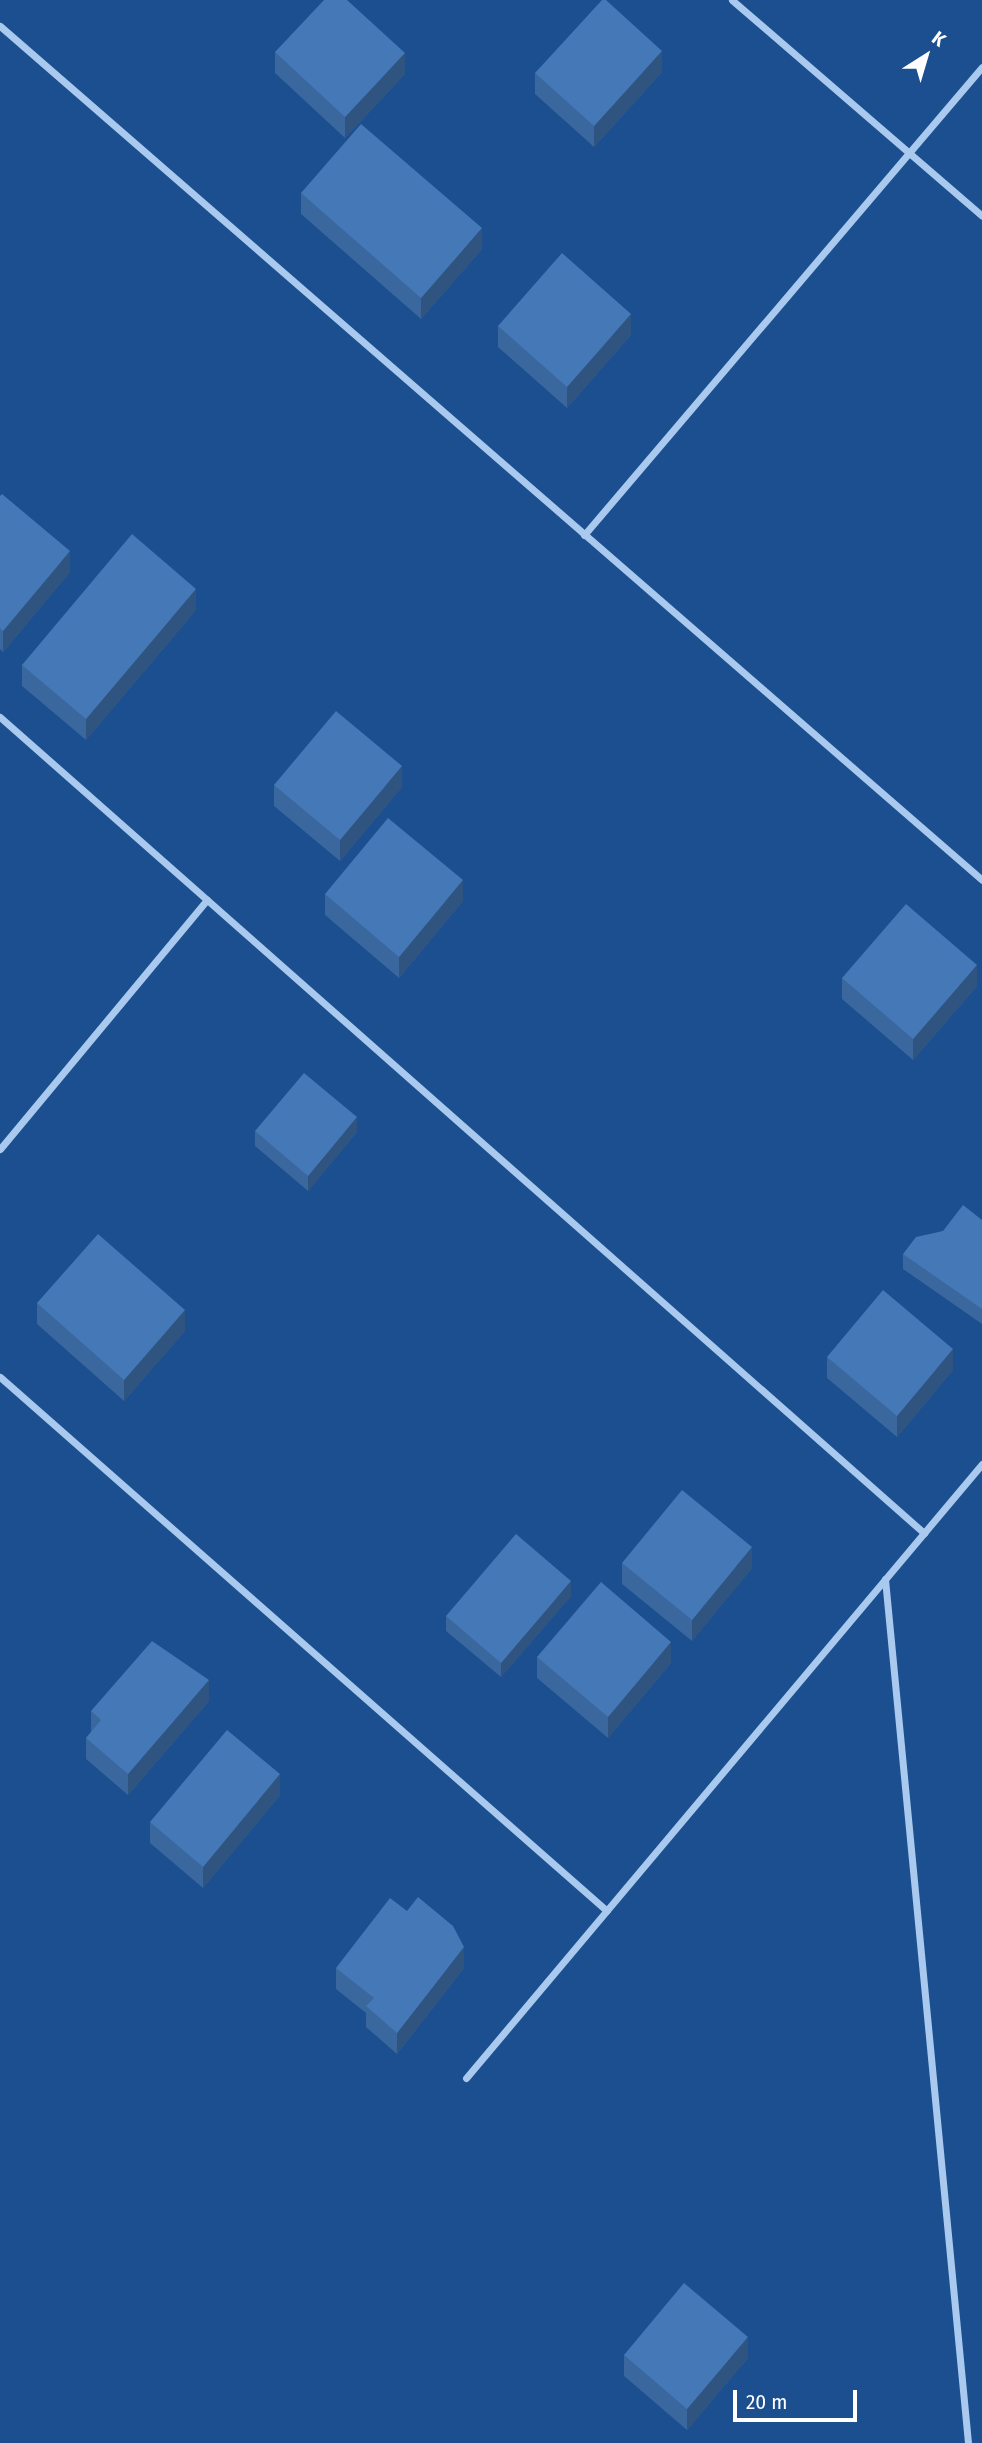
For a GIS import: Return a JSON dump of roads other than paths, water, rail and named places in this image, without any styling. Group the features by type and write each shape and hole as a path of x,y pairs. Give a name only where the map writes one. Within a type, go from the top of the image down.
{"street":[{"path":"732,0 982,216"},
{"path":"0,26 982,880"},
{"path":"584,536 907,151 982,67"},
{"path":"0,717 924,1533"},
{"path":"0,1149 207,900"},
{"path":"0,1377 607,1911"},
{"path":"466,2078 982,1464"},
{"path":"886,1579 968,2443"}]}
